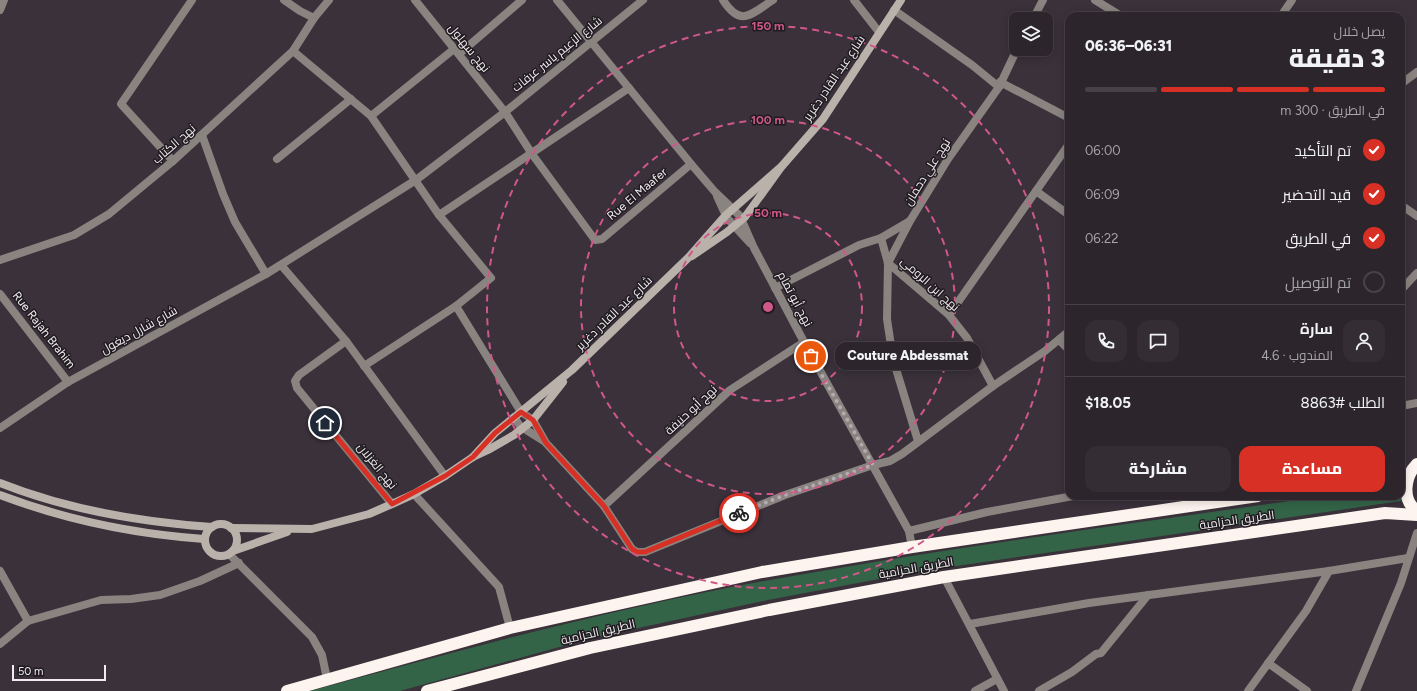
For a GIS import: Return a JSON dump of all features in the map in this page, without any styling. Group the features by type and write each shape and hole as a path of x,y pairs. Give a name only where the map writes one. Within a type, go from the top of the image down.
{"highway":[{"path":"1405,469 1417,464"},
{"path":"1417,464 1412,469 1407,479 1406,489 1408,500 1417,510"},
{"name":"الطريق الحزامية","path":"287,691 510,628 762,572 912,547 1231,500"},
{"name":"الطريق الحزامية","path":"427,691 442,689 590,648 769,610 944,577 1384,513 1417,515"}],"main road":[{"name":"شارع عبد القادر دغرير","path":"689,257 742,220 782,166 823,119 901,0"},
{"name":"شارع عبد القادر دغرير","path":"473,457 495,433 572,370 689,257 733,208 782,166"},
{"name":"شارع عبد القادر دغرير","path":"0,483 36,496 94,512 152,522 212,526 222,524 231,528 293,530 312,529 340,523 369,514 414,494 445,476 473,457 501,443 524,428 533,420 572,370"},
{"path":"0,495 94,524 145,533 204,539 208,530 212,526"},
{"path":"231,528 237,541 231,552"},
{"name":"شارع عبد القادر دغرير","path":"204,539 207,549 215,556 225,556 231,552 293,530"}],"street":[{"path":"0,10 4,0"},
{"path":"174,161 121,104 192,0"},
{"path":"284,0 300,11 314,18"},
{"name":"نهج الكتاب","path":"0,260 74,235 109,214 174,161 293,51 314,18 329,0"},
{"name":"نهج سهلول","path":"415,0 505,112 532,154 592,238 599,240"},
{"path":"371,116 457,52 522,0"},
{"name":"نهج أبو تمام","path":"557,0 691,164 715,192 733,208 742,220 754,248 804,342 909,531 912,547"},
{"name":"شارع الزعيم ياسر عرفات","path":"416,180 505,112 643,0"},
{"path":"723,0 730,11 742,16 748,16 773,0"},
{"path":"854,0 879,32"},
{"path":"1037,12 1043,0"},
{"path":"1095,0 1114,12"},
{"path":"1283,12 1288,1"},
{"path":"894,10 1000,84 1065,116"},
{"path":"293,51 371,116 439,215 491,278 456,306 364,366"},
{"name":"نهج علي دحمان","path":"776,288 860,245 880,238 910,221 948,159 1000,84 1014,56"},
{"path":"1405,81 1417,72"},
{"path":"439,215 629,88"},
{"path":"277,159 351,100"},
{"path":"202,135 223,194 235,222 266,274"},
{"path":"949,315 1065,150"},
{"name":"Rue El Maafer","path":"599,240 691,164"},
{"name":"شارع شارل ديغول","path":"0,428 68,382 266,274 416,180"},
{"path":"1036,191 1065,212"},
{"name":"نهج أبو تمام","path":"715,192 726,215 754,248"},
{"path":"1405,208 1417,216"},
{"path":"888,263 910,221"},
{"path":"880,238 888,263 887,319 893,359 918,441"},
{"name":"نهج ابن الرومي","path":"888,263 949,315 967,338 993,386"},
{"path":"281,265 346,341 445,476"},
{"path":"1405,286 1417,273"},
{"name":"Rue Rajah Brahim","path":"0,294 68,382"},
{"path":"456,306 518,414 518,423 546,443 604,506 632,549 637,552 645,552 785,495 873,465 890,461 902,454 1065,335"},
{"path":"1059,340 1065,346"},
{"name":"نهج الغزلان","path":"346,341 299,375 295,381 296,388 392,504"},
{"name":"نهج أبو حنيفة","path":"604,506 730,390 804,342"},
{"path":"1405,405 1417,403"},
{"path":"518,414 533,420 546,443"},
{"name":"شارع شارل ديغول","path":"0,421 12,420"},
{"path":"414,494 499,587 510,628"},
{"path":"909,531 987,512 1065,497"},
{"path":"1356,691 1401,583 1412,554 1417,533"},
{"path":"231,552 239,563 312,637 322,655 327,679"},
{"path":"970,624 1148,595 1329,571 1412,554"},
{"path":"0,644 28,621 102,600 132,599 160,595 200,581 239,563"},
{"path":"0,571 28,621"},
{"path":"1248,691 1306,611 1329,571"},
{"path":"944,577 1004,691"},
{"path":"1039,691 1072,672 1096,654 1102,653 1148,595"},
{"path":"1268,663 1307,691"},
{"path":"975,691 997,679"}],"green space":[{"path":"1296,500 1401,501 916,572 768,600 588,639 400,691 310,691 536,631 707,592 904,557"}],"way so far":[{"path":"739,513 785,495 873,465 811,356"}],"place":[{"name":"Couture Abdessmat","path":"811,356"}],"route":[{"path":"325,423 392,504 414,494 445,476 473,457 495,433 521,412 528,414 531,417 546,443 604,506 632,549 637,552 645,552 739,513"}]}
